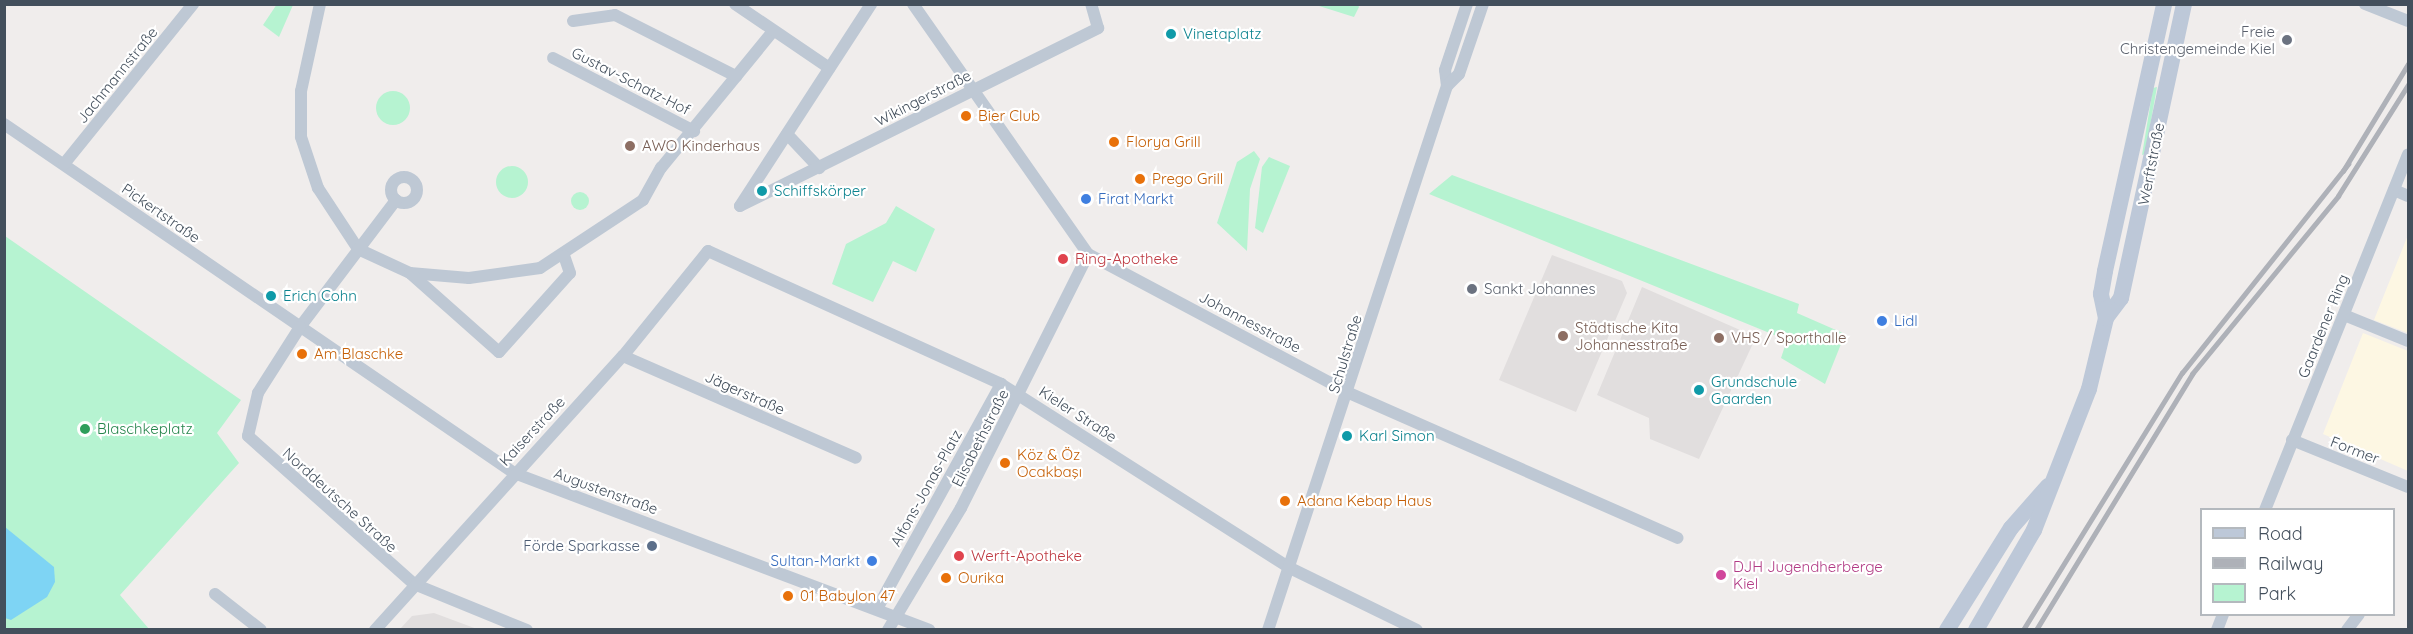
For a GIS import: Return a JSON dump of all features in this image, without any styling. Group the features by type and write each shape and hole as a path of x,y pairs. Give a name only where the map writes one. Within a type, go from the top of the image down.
{"main road":[{"name":"Werftstraße","path":"2106,318 2100,294 2164,4"},
{"name":"Werftstraße","path":"1976,630 2026,545 2079,418 2106,318 2121,298 2184,4"},
{"name":"Werftstraße","path":"1947,630 2011,528 2052,481"}],"street":[{"name":"Jachmannstraße","path":"64,165 193,4"},
{"path":"320,4 303,61 301,137 318,188 358,249"},
{"path":"735,4 829,69"},
{"path":"819,168 787,134 871,4"},
{"name":"Johannesstraße","path":"914,4 976,88 1088,254 1349,393 1677,538"},
{"name":"Wikingerstraße","path":"787,134 740,206 1098,28 1091,4"},
{"name":"Schulstraße","path":"1268,630 1349,393 1447,86 1445,70 1467,4"},
{"name":"Schulstraße","path":"1447,86 1459,74 1483,4"},
{"path":"2365,4 2409,21"},
{"name":"Gustav-Schatz-Hof","path":"573,21 615,15 736,76"},
{"name":"Gustav-Schatz-Hof","path":"410,273 492,278 564,256 652,192 661,168 694,131 773,31"},
{"name":"Gustav-Schatz-Hof","path":"554,58 694,131"},
{"name":"Pickertstraße","path":"4,124 300,327"},
{"name":"Gaardener Ring","path":"2266,508 2409,155"},
{"path":"2394,190 2409,196"},
{"path":"300,327 396,200"},
{"name":"Gustav-Schatz-Hof","path":"358,249 410,273 499,352 570,273 564,256"},
{"name":"Kaiserstraße","path":"375,630 514,473 623,356 708,251"},
{"name":"Kieler Straße","path":"708,251 1001,384 1290,568 1416,630"},
{"name":"Elisabethstraße","path":"888,630 895,617 907,604 1020,395 1088,254"},
{"path":"2344,315 2409,341"},
{"name":"Augustenstraße","path":"300,327 514,473 878,607 895,617 929,630"},
{"name":"Norddeutsche Straße","path":"300,327 258,393 248,435 414,584 527,630"},
{"name":"Jägerstraße","path":"623,356 856,458"},
{"name":"Alfons-Jonas-Platz","path":"878,607 1001,384"},
{"name":"Former","path":"2292,440 2409,487"},
{"path":"215,594 261,630"},
{"path":"2217,630 2223,616"},
{"path":"2347,630 2358,616"}],"shaded area":[{"path":"2408,235 2408,333 2374,320"},
{"name":"Städtische Kita Johannesstraße","path":"1552,255 1622,281 1627,293 1576,412 1499,380"},
{"path":"1642,287 1756,337 1699,459 1650,439 1649,418 1597,395"},
{"path":"2363,333 2408,351 2408,471 2323,434"},
{"path":"434,613 477,629 400,629 412,616"}],"green space":[{"path":"277,4 293,5 279,37 263,25"},
{"path":"1316,5 1358,5 1359,7 1354,17"},
{"path":"2157,87 2145,154 2142,155 2153,88"},
{"path":"393,91 405,96 410,108 405,120 393,125 381,120 376,108 381,96"},
{"path":"1254,151 1260,159 1250,189 1247,251 1217,223 1237,162"},
{"path":"1269,157 1290,166 1263,233 1255,228 1262,167"},
{"path":"512,166 523,171 528,182 523,193 512,198 501,193 496,182 501,171"},
{"path":"1452,175 1799,304 1797,313 1845,334 1825,384 1781,358 1787,340 1429,194"},
{"path":"576,192 584,192 589,197 587,208 576,210 571,205 571,197"},
{"path":"896,206 935,229 916,272 893,261 873,302 832,284 846,244 886,223"},
{"path":"5,236 241,400 217,433 239,463 120,595 149,629 5,629"}],"water":[{"path":"5,527 54,567 55,582 47,597 11,620 5,618"}],"railway":[{"path":"2343,171 2408,64"},
{"path":"2036,630 2192,374 2338,196 2408,85"},
{"path":"2023,630 2182,373 2348,164"}],"place":[{"name":"Vinetaplatz","path":"1171,34"},
{"name":"Freie Christengemeinde Kiel","path":"2287,40"},
{"name":"Bier Club","path":"966,116"},
{"name":"Florya Grill","path":"1114,142"},
{"name":"AWO Kinderhaus","path":"630,146"},
{"name":"Prego Grill","path":"1140,179"},
{"name":"Schiffskörper","path":"762,191"},
{"name":"Firat Markt","path":"1086,199"},
{"name":"Ring-Apotheke","path":"1063,259"},
{"name":"Sankt Johannes","path":"1472,289"},
{"name":"Erich Cohn","path":"271,296"},
{"name":"Lidl","path":"1882,321"},
{"name":"Städtische Kita Johannesstraße","path":"1563,336"},
{"name":"VHS / Sporthalle","path":"1719,338"},
{"name":"Am Blaschke","path":"302,354"},
{"name":"Grundschule Gaarden","path":"1699,390"},
{"name":"Blaschkeplatz","path":"85,429"},
{"name":"Karl Simon","path":"1347,436"},
{"name":"Köz & Öz Ocakbaşı","path":"1005,463"},
{"name":"Adana Kebap Haus","path":"1285,501"},
{"name":"Förde Sparkasse","path":"652,546"},
{"name":"Werft-Apotheke","path":"959,556"},
{"name":"Sultan-Markt","path":"872,561"},
{"name":"DJH Jugendherberge Kiel","path":"1721,575"},
{"name":"Ourika","path":"946,578"},
{"name":"01 Babylon 47","path":"788,596"}]}
